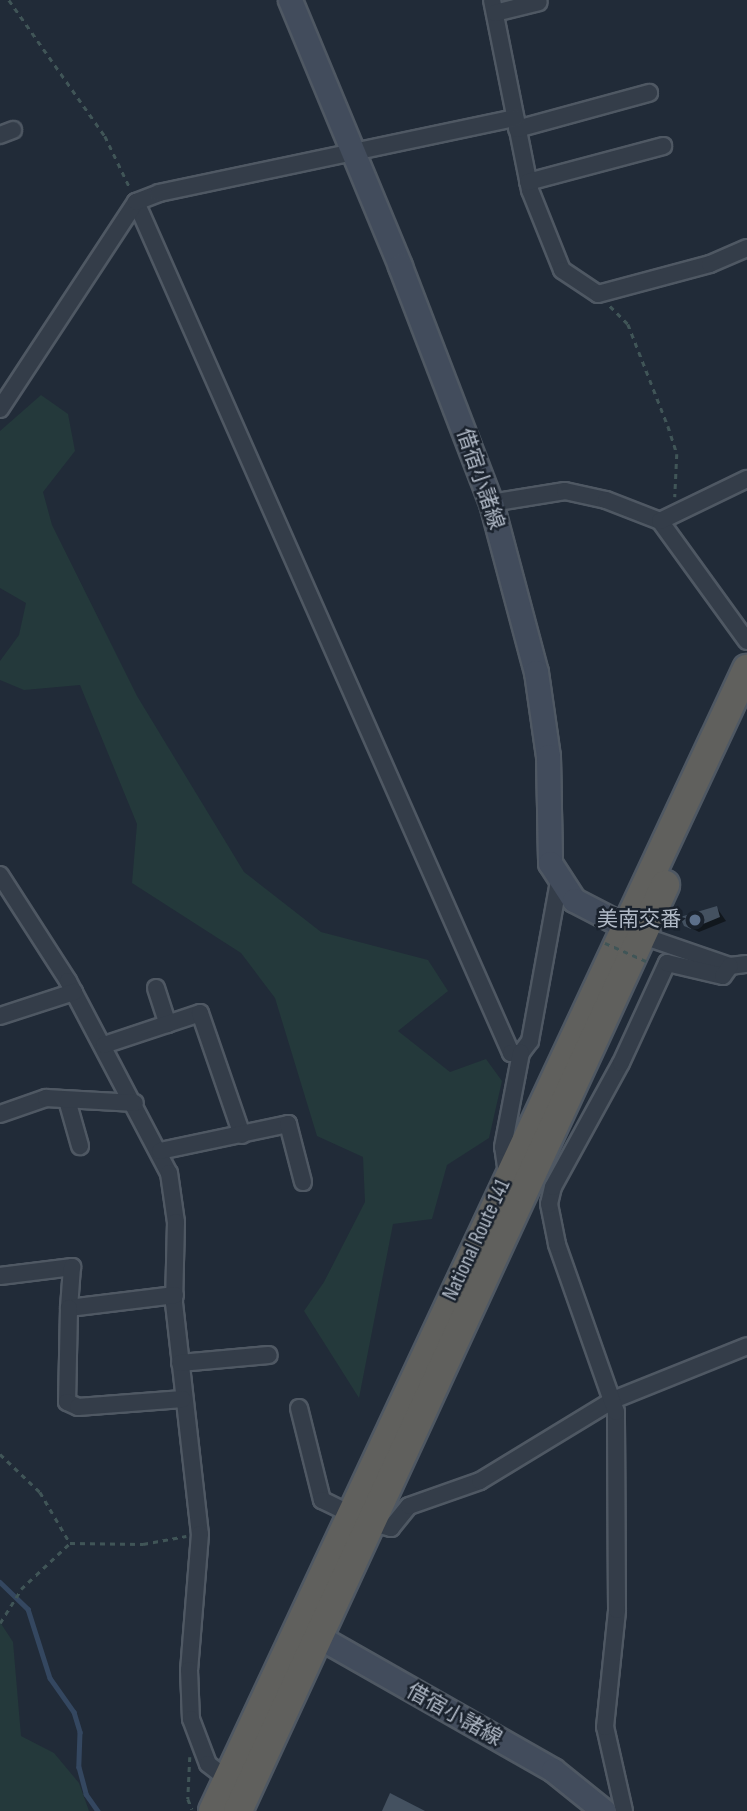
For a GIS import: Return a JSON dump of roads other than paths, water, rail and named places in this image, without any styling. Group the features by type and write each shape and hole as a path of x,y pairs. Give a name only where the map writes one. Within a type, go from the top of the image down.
{"highway":[{"name":"National Route 141","path":"238,1811 308,1631 743,703 747,670"},
{"name":"National Route 141","path":"360,1517 507,1175 630,942"},
{"name":"National Route 141","path":"213,1811 227,1779 308,1631"}],"main road":[{"name":"借宿小諸線","path":"290,0 351,155 400,266 491,503 536,671 548,756 550,863 559,881 574,900 630,942"},
{"name":"借宿小諸線","path":"308,1631 553,1770 604,1811"}],"street":[{"path":"539,2 494,7 528,182 562,270 598,294 710,264 747,248"},
{"path":"0,409 136,202 159,193 516,124 649,93"},
{"path":"528,182 663,146"},
{"path":"136,202 283,543 324,625 425,864 510,1053 521,1053"},
{"path":"491,503 565,491 667,517 747,479"},
{"path":"667,517 747,641"},
{"path":"0,875 104,1045 160,1151 174,1195 174,1296 183,1399 198,1484 200,1534 189,1670 191,1720 208,1764 227,1779"},
{"path":"507,1175 503,1147 521,1053 530,1041 559,881"},
{"path":"630,942 730,967 747,964"},
{"path":"624,1811 605,1727 617,1610 613,1400 557,1244 549,1204 553,1187 621,1063 667,963 723,976 730,967"},
{"path":"156,988 168,1024"},
{"path":"0,1016 74,992"},
{"path":"104,1045 201,1013 242,1135"},
{"path":"67,1100 80,1146"},
{"path":"0,1114 28,1101 135,1103"},
{"path":"160,1151 288,1124 303,1182"},
{"path":"0,1276 72,1267 67,1402 78,1407 183,1399"},
{"path":"69,1308 174,1296"},
{"path":"299,1408 322,1500 391,1528 409,1506 480,1481 613,1400 747,1346"},
{"path":"180,1363 269,1355"}],"waterway":[{"path":"0,1582 28,1609 50,1678 74,1712 80,1732 79,1767 86,1794 98,1811"}],"place":[{"name":"美南交番","path":"695,920"}]}
